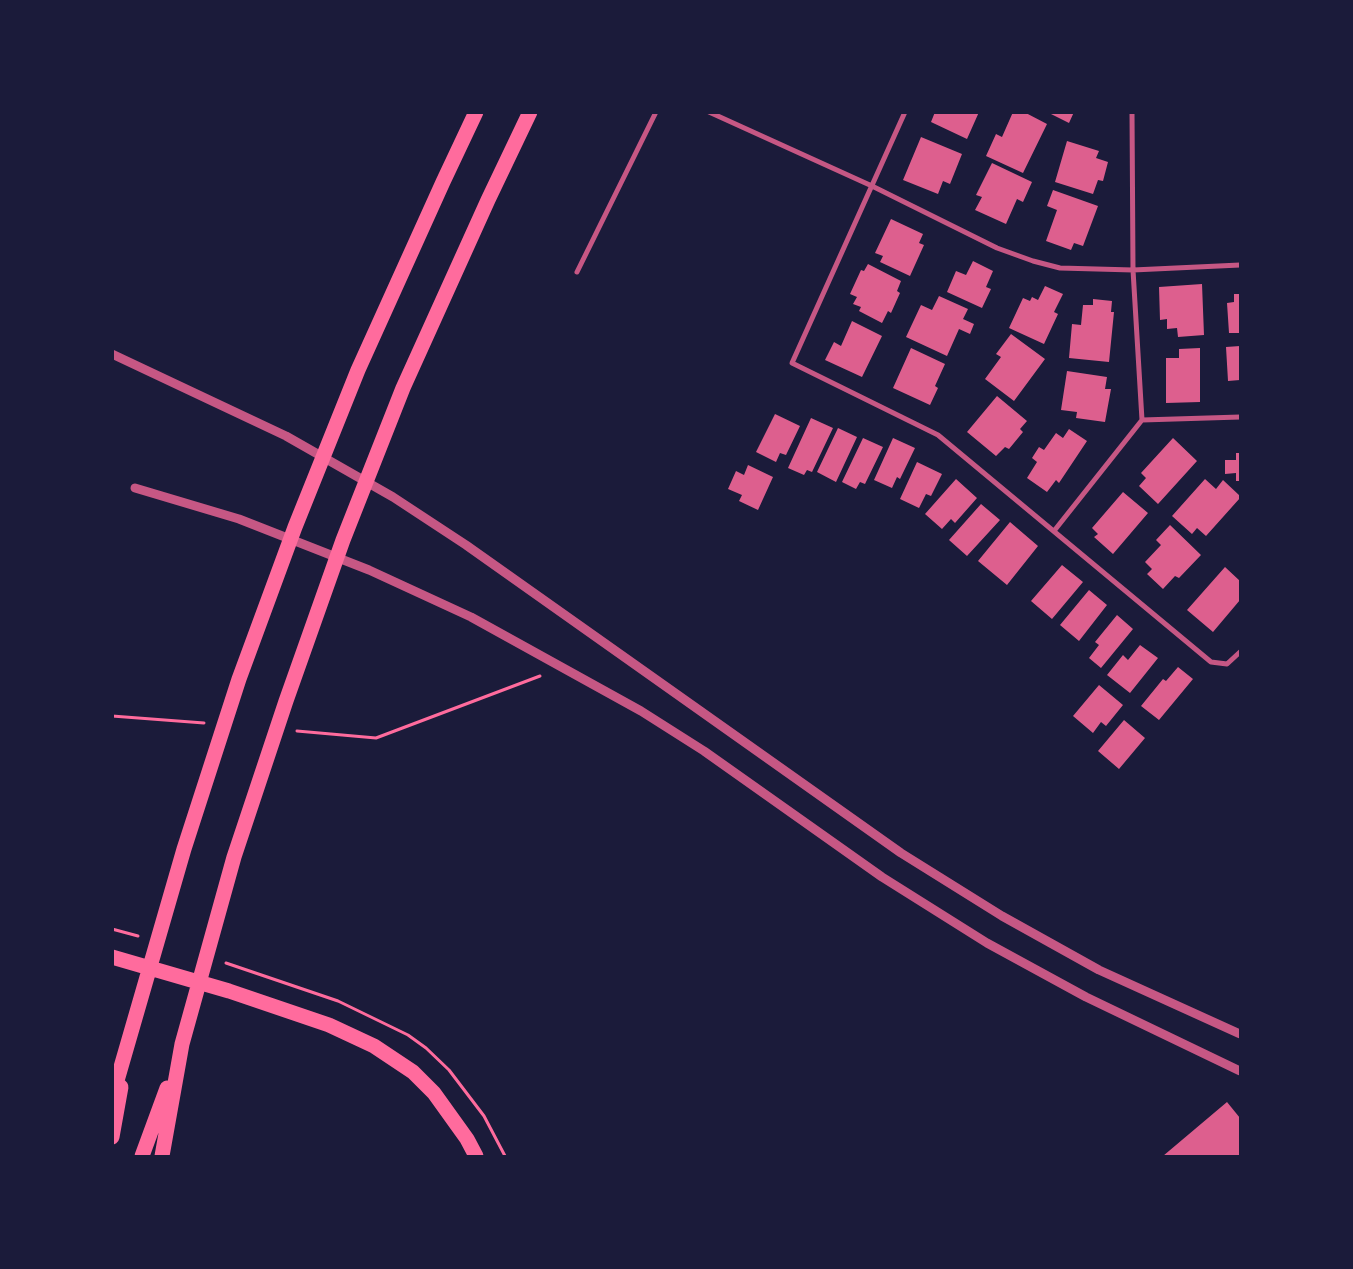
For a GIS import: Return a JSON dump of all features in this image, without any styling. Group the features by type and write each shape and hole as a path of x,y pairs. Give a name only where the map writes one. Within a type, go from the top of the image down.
{"highway":[{"path":"112,1098 184,849 239,679 295,527 358,370 476,112"},
{"path":"142,1156 182,1044 234,857 282,710 343,540 403,388 530,112"},
{"path":"112,958 228,991 329,1025 374,1046 413,1072 434,1093 467,1139 476,1156"},
{"path":"112,1138 130,1038"},
{"path":"162,1156 182,1044"}],"street":[{"path":"577,272 656,112"},
{"path":"709,112 872,186 997,248 1033,261 1060,268 1133,270 1240,265"},
{"path":"905,112 792,363 938,435 1211,662 1227,664 1240,652"},
{"path":"1054,531 1142,420 1133,270 1132,112"},
{"path":"112,354 286,436 393,497 466,544 901,853 1002,916 1099,970 1240,1034"},
{"path":"1142,420 1240,417"},
{"path":"135,488 239,519 369,570 472,617 559,664 689,741 882,877 987,943 1086,997 1240,1071"}],"path":[{"path":"288,730 376,738 540,676"},
{"path":"112,716 210,724"}],"building":[{"path":"935,112 979,112 967,139 931,122"},
{"path":"1013,112 1024,112 1047,124 1023,173 986,156 996,134 1002,137"},
{"path":"1047,112 1074,112 1069,123"},
{"path":"921,137 962,154 950,184 943,181 938,194 903,180"},
{"path":"1067,141 1099,151 1096,158 1108,162 1103,181 1098,180 1093,194 1055,182"},
{"path":"992,163 1032,182 1023,202 1017,199 1006,224 975,210 982,197 976,195"},
{"path":"1053,190 1098,206 1083,246 1074,243 1071,250 1046,241 1057,210 1047,206"},
{"path":"891,219 923,234 919,243 924,245 910,276 880,262 883,256 875,253"},
{"path":"973,261 993,271 986,287 991,289 982,308 947,292 956,271 966,275"},
{"path":"868,264 901,281 897,291 900,293 891,313 888,311 882,323 859,311 861,307 853,304 857,297 850,294 861,270 864,271"},
{"path":"1202,284 1204,335 1178,337 1177,328 1167,329 1167,319 1160,320 1159,287"},
{"path":"1045,286 1063,294 1054,312 1058,314 1044,344 1009,328 1023,298 1030,301 1032,297 1038,300"},
{"path":"1234,294 1240,294 1240,333 1229,333 1227,303 1234,302"},
{"path":"939,296 968,309 963,319 974,324 970,334 959,329 947,356 906,337 921,305 932,310"},
{"path":"1093,299 1112,301 1111,312 1114,312 1109,362 1069,358 1072,324 1081,325 1083,305 1093,305"},
{"path":"852,321 882,336 862,377 825,360 834,342 841,346"},
{"path":"1011,334 1045,359 1014,401 985,379 1001,357 996,354"},
{"path":"1240,346 1240,380 1228,381 1226,347"},
{"path":"911,348 945,364 935,386 938,388 930,405 893,388"},
{"path":"1200,348 1200,402 1166,403 1166,358 1179,358 1179,349"},
{"path":"1067,371 1107,377 1105,389 1111,389 1105,422 1076,418 1077,412 1061,410"},
{"path":"997,396 1027,421 1020,429 1023,432 1009,449 1005,447 996,456 967,432"},
{"path":"775,414 800,426 786,455 780,453 776,462 756,452"},
{"path":"811,418 833,428 812,472 807,470 804,475 788,468"},
{"path":"838,428 857,437 836,482 817,472"},
{"path":"1069,429 1087,441 1059,483 1056,480 1047,492 1027,478 1037,462 1032,458 1039,447 1044,450 1056,433 1063,438"},
{"path":"863,438 883,447 865,484 860,482 856,489 842,482"},
{"path":"893,438 915,448 900,479 897,477 892,488 874,480"},
{"path":"1173,438 1197,461 1158,504 1139,486 1146,478 1141,473"},
{"path":"1236,453 1240,453 1240,481 1236,481 1236,473 1225,474 1225,460 1236,460"},
{"path":"917,462 942,474 931,496 926,494 919,508 900,499"},
{"path":"748,465 773,477 758,510 739,501 742,495 728,489 736,471 744,475"},
{"path":"956,479 977,498 955,523 951,519 942,529 925,514"},
{"path":"1205,479 1216,489 1223,480 1240,496 1206,536 1197,528 1192,534 1172,516"},
{"path":"1123,492 1148,513 1113,554 1094,537 1098,534 1092,528"},
{"path":"981,504 1000,520 967,556 949,540"},
{"path":"1010,522 1038,546 1007,585 978,561"},
{"path":"1170,525 1201,555 1179,578 1175,576 1163,589 1147,574 1152,569 1145,562 1161,545 1156,540"},
{"path":"1062,565 1083,582 1052,619 1031,601"},
{"path":"1225,567 1240,581 1240,600 1213,632 1187,610"},
{"path":"1089,590 1107,605 1079,641 1060,625"},
{"path":"1117,615 1133,629 1101,668 1089,658 1099,645 1095,642"},
{"path":"1140,645 1158,658 1130,693 1107,675 1123,655 1128,660"},
{"path":"1178,667 1193,679 1159,720 1141,706 1163,679 1166,681"},
{"path":"1099,685 1123,705 1106,726 1101,722 1093,733 1073,716"},
{"path":"1124,720 1145,738 1119,769 1098,751"},
{"path":"1227,1102 1240,1118 1240,1156 1163,1156"}]}
